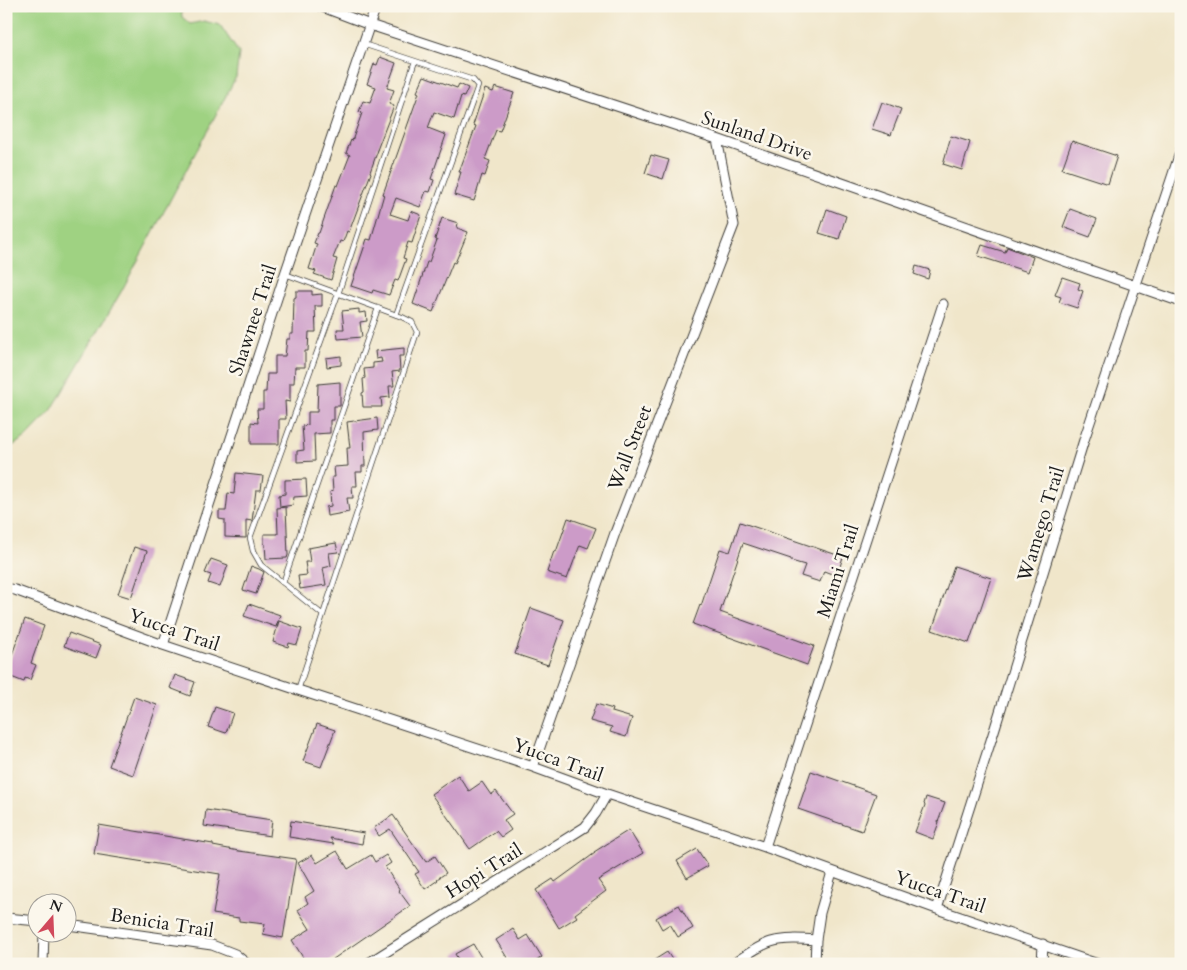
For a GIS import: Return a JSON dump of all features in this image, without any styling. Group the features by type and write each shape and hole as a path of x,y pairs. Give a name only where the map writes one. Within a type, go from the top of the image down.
{"street":[{"name":"Sunland Drive","path":"320,6 370,25 717,139 1181,302"},
{"name":"Shawnee Trail","path":"163,645 284,274 376,6"},
{"name":"Wall Street","path":"533,767 615,533 734,225 717,139"},
{"name":"Wamego Trail","path":"937,909 1084,440 1181,150"},
{"name":"Miami Trail","path":"765,847 943,304"},
{"name":"Yucca Trail","path":"6,588 163,645 533,767 1098,964"},
{"name":"Hopi Trail","path":"367,964 585,827 607,794"},
{"path":"815,964 820,913 832,872"},
{"path":"6,918 28,920"},
{"name":"Benicia Trail","path":"78,926 212,945 235,954 247,964"},
{"path":"733,964 771,942 791,939 816,940"},
{"path":"43,964 44,942"},
{"path":"1042,944 1042,964"}],"lane":[{"path":"363,44 473,80 478,86 396,315"},
{"path":"323,614 261,565 253,551 250,538 338,294 415,61"},
{"path":"284,274 396,315 412,322 417,332 298,690"},
{"path":"282,583 378,308"}],"green space":[{"path":"6,6 181,6 182,17 190,24 204,21 220,25 239,53 236,77 121,292 51,411 26,437 6,450"}],"building":[{"path":"380,57 396,63 387,88 394,90 389,104 394,106 349,232 347,231 343,242 340,241 333,258 337,259 331,280 314,274 316,271 309,269 317,244 314,243 336,185 338,186 350,155 346,153 362,113 359,112 363,101 370,103 376,87 367,84 374,64 377,65"},
{"path":"424,76 457,88 459,84 468,88 464,97 461,96 454,119 434,112 428,128 446,135 431,179 434,180 430,192 426,191 420,207 396,198 390,214 408,220 411,211 421,215 412,243 408,242 403,258 406,259 398,281 395,280 389,295 373,290 372,293 351,286 367,239 371,240 383,194"},
{"path":"495,87 514,93 500,131 496,130 485,159 490,161 485,176 482,175 474,201 454,195 461,172 459,172 476,126 473,125 485,89 493,92"},
{"path":"882,102 901,109 891,135 872,129"},
{"path":"951,136 970,142 962,170 943,164"},
{"path":"1072,141 1117,156 1108,184 1062,169"},
{"path":"651,155 669,160 663,179 645,173"},
{"path":"827,209 846,216 839,239 819,233"},
{"path":"1070,209 1097,219 1090,237 1063,227"},
{"path":"442,218 458,223 457,228 468,232 455,263 453,262 433,312 413,304 427,262 429,262 437,240 435,239"},
{"path":"982,245 1005,252 1007,247 1033,257 1028,272 978,256"},
{"path":"916,266 930,270 928,279 914,274"},
{"path":"1062,277 1080,283 1078,289 1083,291 1077,308 1059,302 1061,297 1055,295"},
{"path":"296,291 312,291 312,295 322,294 322,306 315,306 316,332 309,332 308,351 305,351 305,367 295,367 294,383 290,383 290,402 285,401 286,419 279,419 279,444 251,444 251,422 258,423 257,409 263,409 263,392 266,392 267,374 275,374 275,356 285,356 287,339 290,339 290,334 293,334 294,298 296,297"},
{"path":"359,309 359,313 366,312 367,321 360,322 362,337 338,339 337,329 344,329 342,311"},
{"path":"404,348 404,356 399,356 400,371 392,372 394,386 389,386 390,397 381,398 382,407 363,407 364,369 373,368 373,363 382,362 381,358 376,359 375,351"},
{"path":"341,356 341,365 327,367 326,358"},
{"path":"340,382 340,406 334,406 334,420 330,420 330,433 314,434 315,461 297,462 297,451 304,450 302,426 308,425 308,412 317,412 318,384"},
{"path":"377,418 378,430 364,432 365,466 362,466 362,472 356,472 357,486 352,486 353,498 347,498 349,512 327,516 326,507 331,506 330,492 333,491 332,477 335,477 334,467 348,466 347,448 350,448 347,422"},
{"path":"236,473 263,476 261,490 256,490 252,521 246,520 246,538 225,537 225,520 219,519 219,511 226,511 228,493 234,494"},
{"path":"306,479 307,496 294,497 293,505 280,507 279,495 285,494 285,480"},
{"path":"286,507 287,558 266,559 264,534 278,534 277,508"},
{"path":"568,518 596,528 588,548 580,545 567,579 547,572"},
{"path":"740,522 843,557 837,576 824,571 820,582 801,576 805,565 743,543 720,612 814,646 807,665 693,624 720,549 730,552"},
{"path":"336,543 338,552 329,553 331,566 323,568 326,585 300,589 298,576 307,575 305,562 310,562 308,548"},
{"path":"134,547 147,551 131,598 118,594"},
{"path":"211,559 228,565 220,587 208,583 211,575 205,573"},
{"path":"251,566 264,572 256,594 243,590"},
{"path":"954,566 991,578 969,643 932,630"},
{"path":"249,604 280,615 276,627 244,616"},
{"path":"531,608 564,620 548,665 515,654"},
{"path":"25,619 44,626 31,663 36,665 30,680 25,678 24,682 6,675 6,671"},
{"path":"279,621 302,629 297,645 289,643 288,647 273,642"},
{"path":"69,633 101,645 96,658 64,646"},
{"path":"175,675 195,682 190,696 170,688"},
{"path":"134,697 157,705 133,775 109,766"},
{"path":"596,704 613,709 612,712 632,718 626,737 610,732 612,727 590,721"},
{"path":"215,707 233,713 226,733 208,727"},
{"path":"317,724 335,730 321,767 303,761"},
{"path":"811,771 876,794 862,831 798,809"},
{"path":"458,775 469,791 482,782 491,795 496,791 513,814 504,820 511,830 501,837 496,831 470,849 431,794"},
{"path":"926,797 945,803 933,839 915,832"},
{"path":"206,810 272,820 270,836 204,826"},
{"path":"393,815 426,862 435,856 446,873 425,889 415,874 419,872 390,829 379,836 374,828"},
{"path":"291,821 364,833 362,844 330,838 334,844 289,837"},
{"path":"99,825 213,844 213,846 239,851 296,859 283,938 263,934 265,924 239,921 239,918 213,914 220,874 94,854"},
{"path":"629,830 643,853 598,880 606,891 575,914 577,917 559,928 536,890 553,879 555,882 594,852"},
{"path":"697,849 708,866 687,878 677,861"},
{"path":"337,851 348,869 371,855 375,862 386,855 391,863 385,867 410,906 326,964 307,964 292,940 310,929 298,910 308,903 305,897 314,891 298,863 312,855 317,863"},
{"path":"679,905 693,928 678,937 670,924 662,929 656,918"},
{"path":"513,929 520,940 528,935 542,957 532,964 511,964 496,940"},
{"path":"473,944 485,964 461,964 455,954"},
{"path":"667,952 675,964 648,964"}]}
